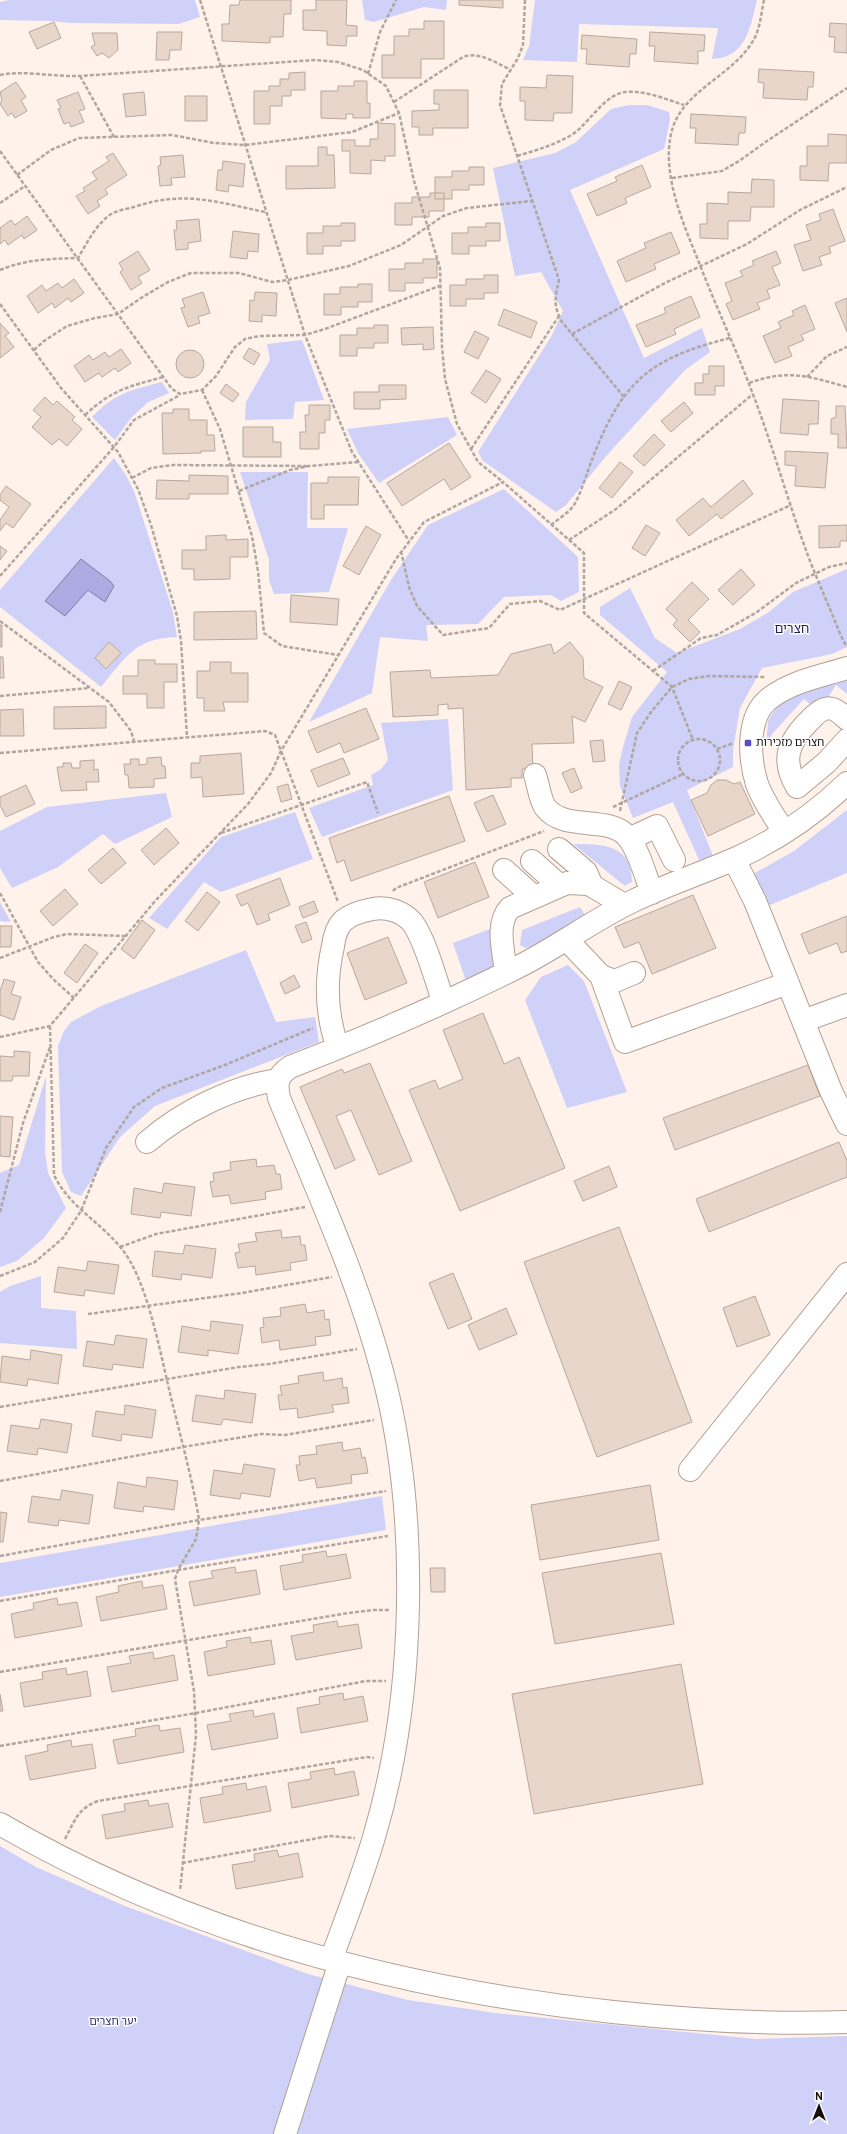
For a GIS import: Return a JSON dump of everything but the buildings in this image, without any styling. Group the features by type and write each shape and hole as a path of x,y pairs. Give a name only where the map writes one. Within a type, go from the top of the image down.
{"street":[{"path":"784,832 757,784 753,764 753,725 758,712 769,699 782,690 847,668"},
{"path":"847,719 838,710 824,708 819,710 797,732 791,742 789,767 790,776 797,787 827,762 847,740"},
{"path":"535,774 544,806 553,814 623,834 657,826 674,860"},
{"path":"285,2134 335,1961 373,1839 392,1759 404,1681 408,1610 406,1536 402,1489 392,1416 375,1346 350,1274 279,1098 277,1080 282,1072 290,1067 338,1048 506,972 567,940 624,905 734,859 784,832 812,813 847,783"},
{"path":"623,834 652,893"},
{"path":"734,859 755,901 838,1108 847,1124"},
{"path":"531,860 562,889 624,905"},
{"path":"506,972 501,922 505,914 510,908 562,889 586,872 531,860"},
{"path":"531,860 562,889"},
{"path":"338,1048 330,1020 327,981 335,936 342,923 350,916 377,908 388,909 402,914 412,922 419,934 444,1001"},
{"path":"567,940 601,976 625,1042 788,983"},
{"path":"601,976 615,981 634,973"},
{"path":"803,1021 847,1005"},
{"path":"147,1142 166,1125 198,1108 255,1084 277,1080"},
{"path":"690,1470 847,1274"},
{"path":"0,1824 121,1886 178,1910 271,1942 335,1961 436,1984 551,2005 660,2017 733,2021 847,2022"}],"path":[{"path":"200,0 305,334 352,452 409,541"},
{"path":"368,74 380,32 396,0"},
{"path":"525,0 523,45 511,70 502,84 500,105 531,201 559,280 555,295 555,310 572,334 624,397"},
{"path":"764,0 758,28 752,43 739,58 680,109 674,122 670,137 674,195 681,218 749,383 815,574 847,647"},
{"path":"394,102 463,57 471,54 486,58 511,70"},
{"path":"0,75 11,73 58,77 80,76 315,60 338,62 363,70 386,86 398,112 414,181 440,268 442,285 442,347 445,379 457,424 478,462 584,553 584,613 672,687 693,740"},
{"path":"80,76 114,137"},
{"path":"672,178 722,171 847,88"},
{"path":"517,156 551,146 574,133 603,105 615,96 624,92 648,94 685,105"},
{"path":"17,175 64,143 79,138 172,136 214,143 245,145 352,132 398,112"},
{"path":"0,151 163,377 172,389 180,394"},
{"path":"0,203 25,186"},
{"path":"572,334 665,284 701,268 747,244 800,210 847,187"},
{"path":"78,258 95,230 113,214 147,202 175,198 196,198 266,212"},
{"path":"34,350 44,341 67,326 95,318 118,314 148,294 191,273 239,273 272,282 288,280 349,266 401,245 428,228 443,216 467,208 531,201"},
{"path":"0,270 14,264 39,259 78,258"},
{"path":"0,576 114,447 134,420 180,394 202,390 216,376 235,347 245,339 259,336 305,334 325,330 442,285"},
{"path":"0,304 61,388 114,447 132,478 151,525 177,616 181,641 187,737"},
{"path":"471,450 559,316"},
{"path":"551,524 574,506 607,424 637,379 658,364 693,348 730,338"},
{"path":"807,377 827,356 847,346"},
{"path":"749,383 770,376 787,374 807,377 847,387"},
{"path":"85,415 103,399 121,389 163,377"},
{"path":"202,390 220,429 252,536 256,557 264,633 282,646 338,655"},
{"path":"569,540 616,509 753,394"},
{"path":"132,478 151,468 173,464 307,466 359,462"},
{"path":"239,491 290,470 307,466"},
{"path":"0,1037 50,1026 156,900 252,798 271,773 281,751 402,551 424,522 502,482"},
{"path":"402,551 409,587 417,606 443,635 489,628 510,604 540,601 560,610 791,506"},
{"path":"653,671 701,638 717,635 757,612 796,584 829,567 847,563"},
{"path":"0,621 109,702 131,731 134,742"},
{"path":"623,834 622,805 637,733 651,712 672,687 689,679 709,676 771,677"},
{"path":"0,696 52,689 90,688"},
{"path":"0,753 265,731 274,735 339,903 350,916"},
{"path":"700,739 712,744 719,755 718,768 709,778 702,781 689,778 683,774 680,768 679,754 682,748 693,740 700,739"},
{"path":"607,809 622,805 683,774"},
{"path":"220,833 367,782 378,813"},
{"path":"377,908 396,888 570,820"},
{"path":"0,893 29,947 53,979 74,998"},
{"path":"0,958 54,936 67,934 125,936"},
{"path":"50,1026 54,1175 60,1188 81,1211 120,1246 130,1261 147,1306 183,1447 199,1520 196,1539 178,1570 175,1579 194,1691 196,1713 196,1735 178,1910"},
{"path":"0,1212 23,1123 51,1045"},
{"path":"120,1246 156,1234 322,1204"},
{"path":"88,1314 242,1293 350,1274"},
{"path":"0,1407 239,1366 269,1364 375,1346"},
{"path":"0,1481 261,1434 285,1435 392,1416"},
{"path":"0,1556 199,1520 402,1489"},
{"path":"0,1601 386,1536 406,1536"},
{"path":"0,1672 373,1610 408,1610"},
{"path":"0,1746 196,1713 366,1681 404,1681"},
{"path":"57,1854 86,1805 98,1801 367,1757 392,1759"},
{"path":"182,1863 329,1836 373,1839"}],"green space":[{"path":"9,0 195,0 200,17 179,24 71,23 0,20 0,2"},
{"path":"362,0 447,0 446,10 424,7 374,22 365,20"},
{"path":"535,0 757,0 751,24 745,39 734,52 725,57 712,59 718,28 579,24 577,62 523,60 529,46"},
{"path":"629,105 647,105 669,112 670,120 664,149 570,190 644,358 702,328 710,352 685,370 607,455 566,505 556,512 483,461 478,452 551,337 563,311 541,272 515,276 493,168 555,153 576,142 611,109"},
{"path":"302,340 324,400 295,402 293,419 245,420 246,402 270,360 267,344"},
{"path":"162,382 169,393 148,402 131,418 115,440 92,417 116,397 141,387"},
{"path":"448,417 457,435 379,483 358,453 347,429"},
{"path":"114,458 126,475 134,491 173,612 177,637 163,638 141,645 125,658 101,687 0,607 0,590"},
{"path":"240,472 308,472 307,528 348,528 329,592 274,594 269,580 269,560"},
{"path":"504,489 578,557 579,592 561,601 551,595 504,597 478,624 426,625 428,641 380,637 372,693 309,722 391,580 428,525"},
{"path":"847,569 847,647 832,654 762,668 740,708 733,750 733,767 687,790 713,856 699,860 673,802 633,818 620,786 619,764 632,717 667,672 600,615 600,607 630,588 655,638 677,653 740,629 769,612 793,592"},
{"path":"847,677 847,694 836,685 827,699 811,705 804,699 772,734 766,747 768,721 781,700"},
{"path":"448,719 453,790 322,837 309,808 373,785 371,775 381,769 388,760 381,723"},
{"path":"166,793 172,817 115,844 103,834 58,867 12,888 0,868 0,831 47,807"},
{"path":"847,810 847,873 770,905 753,874 794,851"},
{"path":"295,812 313,859 221,892 204,882 167,929 149,918 221,837"},
{"path":"573,844 605,846 621,853 627,860 631,869 632,882 625,886"},
{"path":"0,902 11,922 0,921"},
{"path":"580,907 586,917 538,946 525,948 520,945 522,930"},
{"path":"493,928 496,961 493,967 466,981 453,943"},
{"path":"246,950 276,1022 315,1017 319,1042 155,1106 120,1137 81,1196 71,1192 62,1172 58,1046 64,1031 71,1022 101,1006"},
{"path":"568,965 584,981 627,1092 567,1108 525,1000 541,977"},
{"path":"46,1076 45,1152 48,1173 66,1208 44,1238 17,1261 0,1267 0,1173 19,1165"},
{"path":"41,1276 41,1308 76,1311 77,1349 0,1343 0,1292 10,1286"},
{"path":"382,1496 386,1530 0,1597 0,1563"},
{"name":"יער חצרים","path":"0,1846 36,1867 125,1906 308,1974 408,2000 495,2013 756,2039 847,2036 847,2134 0,2134"}],"shaded area":[{"path":"81,559 110,581 114,586 105,602 88,590 65,616 45,601"}],"place":[{"name":"חצרים מזכירות","path":"748,743"}],"district":[{"name":"חצרים","path":"792,630"}]}
